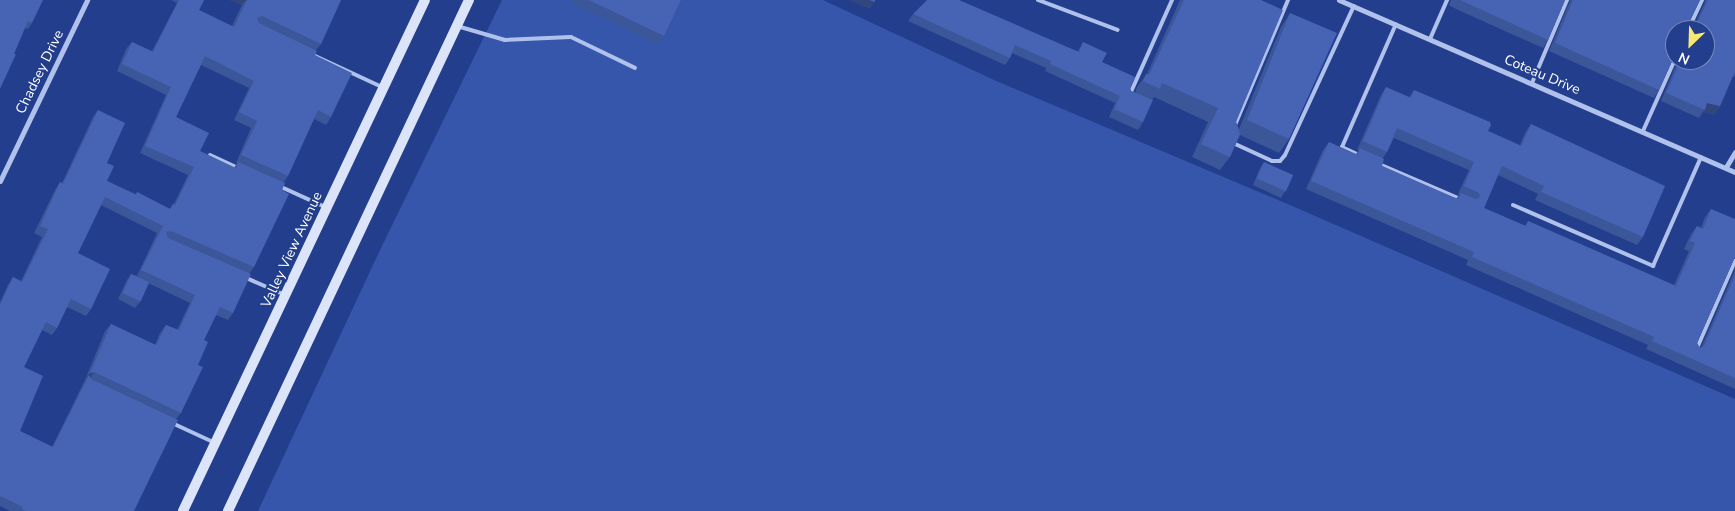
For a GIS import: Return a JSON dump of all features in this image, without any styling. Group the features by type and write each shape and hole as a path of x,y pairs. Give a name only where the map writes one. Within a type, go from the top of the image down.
{"main road":[{"name":"Valley View Avenue","path":"183,511 426,0"},
{"path":"228,511 469,0"}],"street":[{"name":"Chadsey Drive","path":"0,181 87,0"},
{"name":"Coteau Drive","path":"1340,0 1735,172"},
{"path":"1726,167 1735,152"}],"lane":[{"path":"1038,0 1118,30"},
{"path":"1138,100 1129,96 1172,0"},
{"path":"1234,128 1288,0"},
{"path":"1430,39 1447,0"},
{"path":"1532,83 1567,0"},
{"path":"1693,20 1702,0"},
{"path":"1230,137 1234,145 1272,161 1280,161 1286,155 1354,6"},
{"path":"1368,159 1342,147 1396,24"},
{"path":"457,26 505,40 571,37 635,68"},
{"path":"308,52 384,88"},
{"path":"1642,131 1670,70"},
{"path":"210,155 245,171"},
{"path":"1513,206 1653,266 1701,156"},
{"path":"1377,162 1462,200"},
{"path":"272,183 327,208"},
{"path":"1695,353 1735,261"},
{"path":"238,274 286,295"},
{"path":"167,420 215,443"}],"shaded area":[{"path":"502,0 823,0 994,80 1290,205 1735,399 1735,511 258,511 381,248"}],"building":[{"path":"0,0 43,0 32,23 28,21 0,89"},
{"path":"179,0 204,0 199,10 234,27 247,0 341,0 321,44 262,16 257,18 259,23 317,51 315,55 352,73 331,117 318,110 288,176 241,155 257,121 239,112 254,81 205,56 176,117 209,133 200,151 236,168 238,162 285,183 282,190 289,194 254,267 171,231 166,232 168,238 251,274 233,313 220,307 204,340 208,342 198,365 203,367 181,413 94,372 90,373 111,324 156,345 166,325 179,330 195,295 141,270 163,226 105,197 78,253 110,269 91,309 71,299 57,328 46,322 24,367 43,376 20,431 53,447 89,375 91,379 178,420 134,511 26,511 22,509 23,507 0,496 0,305 13,277 22,282 48,229 40,226 60,182 63,184 98,110 125,123 107,163 114,166 107,181 136,195 137,192 170,209 173,204 175,205 194,167 145,146 171,87 122,64 132,42 153,52"},
{"path":"589,0 681,0 664,36"},
{"path":"927,0 959,0 1079,52 1083,42 1107,53 1102,62 1135,77 1130,88 1131,91 1153,100 1143,122 1114,109 1120,96 1050,64 1051,61 1015,45 1010,58 913,14"},
{"path":"1184,0 1261,0 1283,10 1236,122 1240,134 1230,157 1201,144 1218,108 1162,83 1160,89 1143,81 1146,74 1149,75"},
{"path":"1460,0 1565,0 1548,40"},
{"path":"1573,0 1700,0 1690,20 1665,20 1665,70 1668,70 1659,90 1555,43"},
{"path":"1708,0 1735,0 1735,71 1720,106 1707,103 1705,110 1666,93 1676,70 1715,70 1715,20 1698,20"},
{"path":"1290,13 1337,33 1289,139 1247,120"},
{"path":"1386,87 1411,98 1414,90 1490,122 1491,125 1488,131 1521,146 1531,124 1665,186 1643,237 1541,192 1544,186 1502,166 1484,208 1526,226 1528,221 1676,286 1695,243 1690,241 1697,226 1703,229 1711,209 1735,219 1735,257 1697,343 1700,348 1704,346 1735,275 1735,378 1652,341 1654,337 1472,257 1474,252 1311,181 1329,142 1357,155 1360,148 1384,159 1382,166 1458,199 1461,193 1476,199 1480,197 1479,193 1464,186 1474,162 1397,128 1387,152 1363,141"},
{"path":"1264,162 1293,175 1286,191 1257,178"},
{"path":"131,274 149,282 141,301 122,293"}]}
